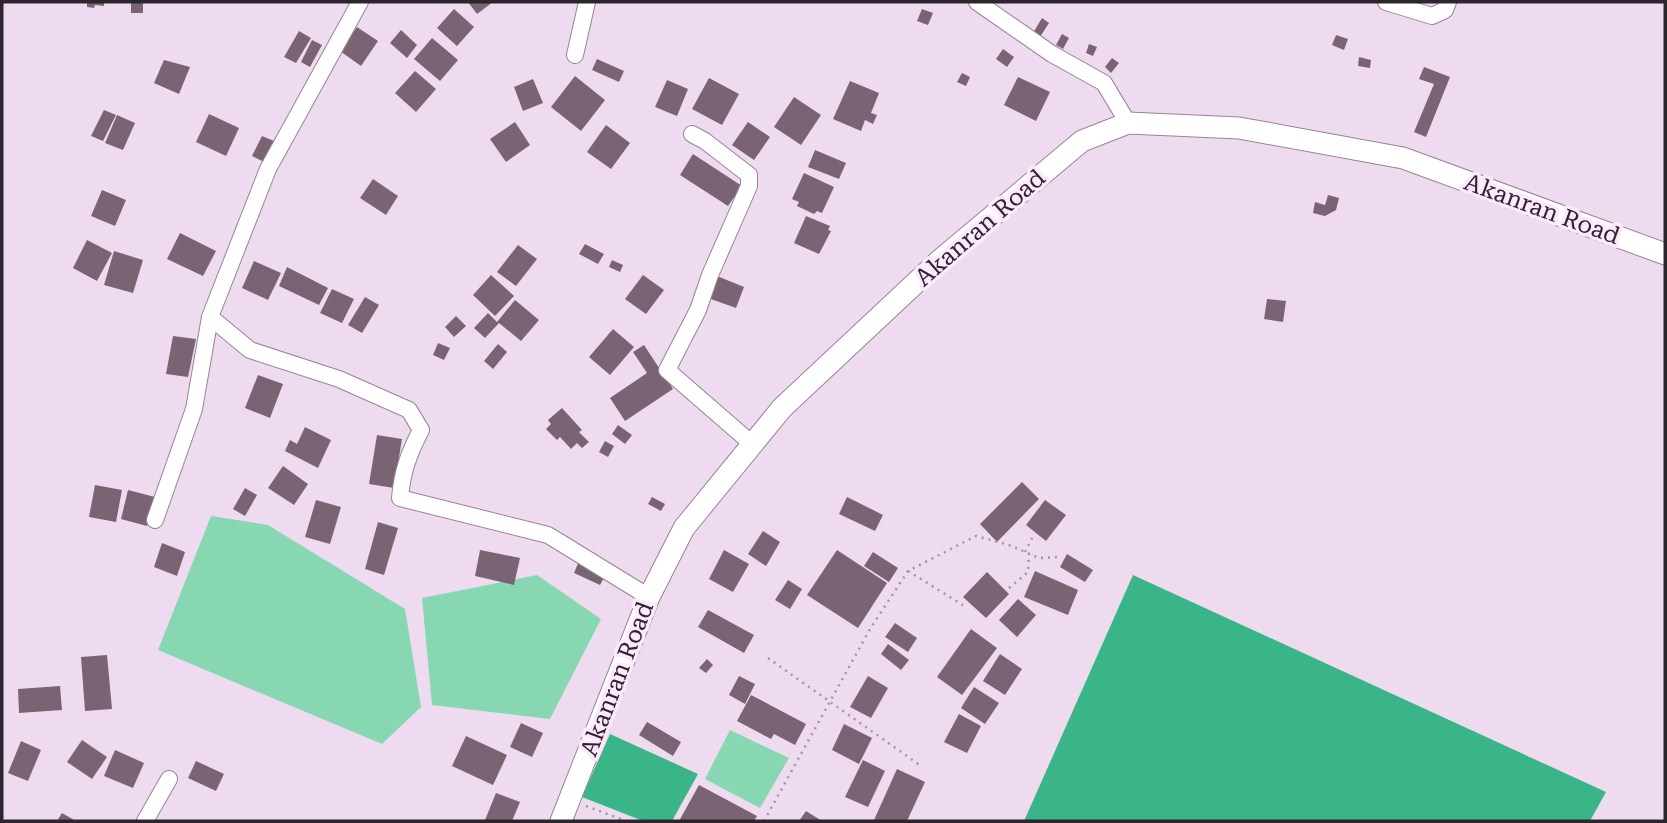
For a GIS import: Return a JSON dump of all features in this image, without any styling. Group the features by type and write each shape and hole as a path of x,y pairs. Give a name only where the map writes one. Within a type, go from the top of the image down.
{"main road":[{"name":"Akanran Road","path":"561,821 649,597 684,528 782,408 940,260 1082,141 1128,123 1239,128 1403,158 1665,254"}],"street":[{"path":"155,520 194,409 210,317 268,169 360,2"},
{"path":"575,55 587,2"},
{"path":"977,2 1052,54 1104,83 1128,123"},
{"path":"1386,2 1432,16 1445,10 1448,2"},
{"path":"692,134 749,175 749,187 710,275 698,310 667,370 751,443"},
{"path":"210,317 250,350 338,379 409,410 421,430 407,457 400,498 548,535 649,597"},
{"path":"145,821 169,779"}],"path":[{"path":"764,821 870,629 908,571 976,536 1009,545 1039,558 1059,556"},
{"path":"1009,588 1028,572 1027,553 1032,538"},
{"path":"908,571 965,607"},
{"path":"768,658 921,766"},
{"path":"570,799 626,821"}],"green space":[{"path":"211,516 268,525 405,609 421,707 382,744 158,650"},
{"path":"537,575 601,619 550,719 432,705 422,598"},
{"path":"1133,575 1606,792 1590,821 1024,821"},
{"path":"730,730 789,758 760,808 705,779"},
{"path":"610,734 698,774 672,821 643,821 582,797"}],"building":[{"path":"87,2 104,2 104,6 87,7"},
{"path":"131,2 143,2 143,13 131,13"},
{"path":"468,2 493,2 477,14"},
{"path":"454,9 474,27 457,46 437,28"},
{"path":"922,9 933,13 928,25 917,21"},
{"path":"1042,18 1049,23 1040,37 1033,33"},
{"path":"357,27 378,41 361,66 340,51"},
{"path":"401,30 417,45 407,58 390,43"},
{"path":"299,31 311,38 296,63 284,57"},
{"path":"1062,34 1069,38 1063,49 1056,45"},
{"path":"1336,35 1348,39 1344,50 1332,45"},
{"path":"432,38 458,60 440,81 414,59"},
{"path":"312,40 322,45 310,67 301,62"},
{"path":"1089,44 1097,47 1093,56 1086,53"},
{"path":"1003,49 1014,57 1007,67 996,59"},
{"path":"1359,57 1371,60 1370,68 1358,66"},
{"path":"1112,58 1119,63 1111,73 1105,67"},
{"path":"597,59 624,71 619,82 592,70"},
{"path":"164,60 190,67 179,94 154,83"},
{"path":"1424,67 1450,77 1426,137 1414,132 1434,84 1419,79"},
{"path":"415,71 436,89 416,112 395,93"},
{"path":"962,73 970,77 966,86 957,82"},
{"path":"575,76 605,100 581,131 551,107"},
{"path":"1018,77 1050,92 1036,121 1004,105"},
{"path":"709,78 739,94 722,125 692,109"},
{"path":"533,79 543,103 523,111 514,87"},
{"path":"667,80 688,89 677,116 655,107"},
{"path":"850,81 879,93 871,113 877,115 873,124 865,120 861,131 833,119"},
{"path":"794,97 821,115 801,145 774,127"},
{"path":"104,110 116,115 103,141 91,136"},
{"path":"209,114 239,128 226,156 196,142"},
{"path":"117,115 135,123 123,150 105,143"},
{"path":"515,122 530,145 506,162 490,139"},
{"path":"748,122 770,137 754,160 732,145"},
{"path":"606,125 630,143 611,169 587,152"},
{"path":"262,136 274,141 264,162 252,156"},
{"path":"815,150 846,163 839,179 808,167"},
{"path":"693,154 742,186 728,206 680,175"},
{"path":"804,173 834,187 822,213 817,211 814,214 797,206 799,202 792,199"},
{"path":"373,179 398,196 386,215 360,198"},
{"path":"102,190 126,200 115,226 91,216"},
{"path":"1328,195 1339,198 1336,210 1325,216 1313,213 1315,202 1325,205"},
{"path":"806,216 830,226 828,230 831,231 819,254 794,243"},
{"path":"180,233 216,251 203,276 167,259"},
{"path":"87,240 112,253 97,281 73,268"},
{"path":"585,244 604,254 598,264 579,254"},
{"path":"518,245 537,259 516,286 497,272"},
{"path":"114,251 143,260 133,293 104,285"},
{"path":"612,260 623,265 620,272 609,267"},
{"path":"254,261 281,273 268,300 242,288"},
{"path":"287,267 328,288 319,305 279,286"},
{"path":"491,275 514,296 495,316 473,295"},
{"path":"643,275 664,290 646,314 625,299"},
{"path":"717,276 744,287 736,308 708,298"},
{"path":"332,289 354,299 342,323 320,313"},
{"path":"365,297 379,305 362,333 348,325"},
{"path":"1267,299 1286,301 1283,322 1264,319"},
{"path":"515,300 539,320 521,341 499,323 485,338 474,328 488,313 497,322"},
{"path":"456,316 466,326 454,337 445,327"},
{"path":"613,329 634,347 610,375 589,357"},
{"path":"173,336 196,339 188,377 166,374"},
{"path":"438,343 450,348 444,360 433,355"},
{"path":"498,344 507,352 493,369 484,361"},
{"path":"644,345 673,389 625,421 610,398 647,373 633,352"},
{"path":"258,375 283,384 270,418 245,408"},
{"path":"562,408 589,442 582,448 577,443 571,449 560,437 557,440 546,429 551,424 548,420"},
{"path":"618,425 632,435 625,444 612,434"},
{"path":"305,427 331,440 318,468 285,451 290,440 297,444"},
{"path":"377,435 402,439 394,488 369,484"},
{"path":"605,441 614,446 608,457 599,452"},
{"path":"283,466 308,484 294,505 268,488"},
{"path":"1022,482 1039,499 997,542 980,524"},
{"path":"95,485 122,490 116,522 89,517"},
{"path":"245,488 257,495 245,516 233,509"},
{"path":"128,490 155,497 147,526 121,519"},
{"path":"652,497 665,504 661,511 648,504"},
{"path":"847,497 883,515 875,531 839,514"},
{"path":"316,500 341,507 330,544 305,537"},
{"path":"1045,500 1066,515 1046,541 1026,525"},
{"path":"378,522 398,528 384,575 365,569"},
{"path":"763,531 780,542 766,566 748,554"},
{"path":"162,543 185,552 177,576 154,567"},
{"path":"480,550 520,558 514,585 475,576"},
{"path":"724,550 749,564 733,592 709,579"},
{"path":"837,550 887,583 858,628 807,595"},
{"path":"873,552 898,568 889,582 864,566"},
{"path":"1067,554 1093,570 1085,582 1060,567"},
{"path":"579,561 606,574 600,585 574,573"},
{"path":"1035,571 1078,590 1068,615 1024,597"},
{"path":"987,572 1009,594 986,618 963,597"},
{"path":"788,580 802,589 790,609 775,600"},
{"path":"1018,599 1036,615 1017,637 999,620"},
{"path":"708,610 754,635 744,653 698,627"},
{"path":"895,623 917,638 908,652 885,637"},
{"path":"971,629 997,648 962,695 937,677"},
{"path":"888,644 909,660 901,670 881,654"},
{"path":"1000,654 1022,669 1005,695 983,681"},
{"path":"107,655 112,709 85,711 81,657"},
{"path":"707,659 713,665 706,673 699,668"},
{"path":"739,676 755,684 745,704 729,695"},
{"path":"868,676 888,688 871,718 850,707"},
{"path":"60,686 62,710 19,713 18,689"},
{"path":"974,687 999,703 985,724 961,708"},
{"path":"751,695 806,724 795,745 774,734 771,739 737,721"},
{"path":"959,714 981,726 967,753 944,742"},
{"path":"647,722 681,742 673,756 639,735"},
{"path":"521,723 543,733 532,757 510,747"},
{"path":"844,724 872,738 859,764 832,750"},
{"path":"466,736 507,755 493,785 452,766"},
{"path":"82,740 107,757 92,779 67,762"},
{"path":"21,741 41,750 28,781 8,773"},
{"path":"115,750 144,763 133,788 104,776"},
{"path":"863,760 885,771 868,807 845,797"},
{"path":"196,761 224,774 216,791 188,778"},
{"path":"897,769 925,782 907,821 876,821 874,820"},
{"path":"699,785 757,816 754,821 679,821"},
{"path":"496,793 520,802 512,821 485,820"},
{"path":"806,811 822,821 799,821"},
{"path":"62,813 76,821 57,821"}]}
